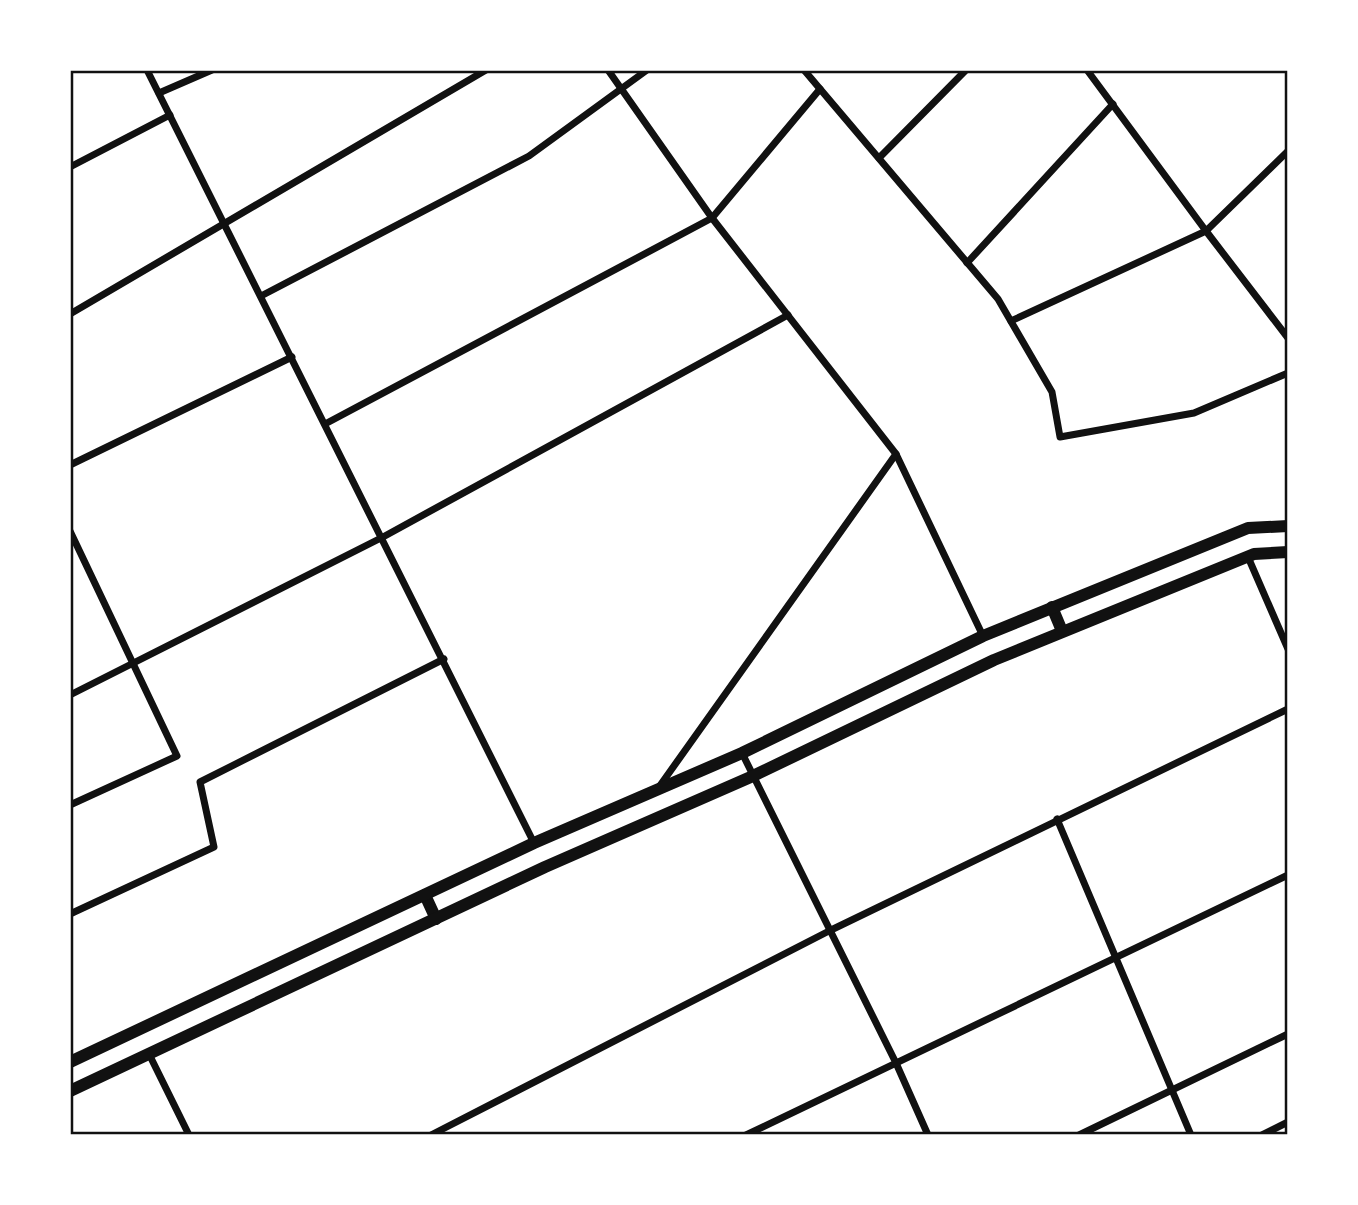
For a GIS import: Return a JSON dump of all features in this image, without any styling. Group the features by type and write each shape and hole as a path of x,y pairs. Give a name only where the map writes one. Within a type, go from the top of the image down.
{"street":[{"path":"147,70 383,537 534,844"},
{"path":"159,93 212,70"},
{"path":"70,314 486,70"},
{"path":"608,70 712,218 896,454 983,636"},
{"path":"261,296 529,156 647,70"},
{"path":"804,70 998,299 1052,392 1060,437 1194,413 1288,373"},
{"path":"879,158 966,70"},
{"path":"1087,70 1288,338"},
{"path":"325,424 712,218 820,89"},
{"path":"967,262 1113,104"},
{"path":"70,167 170,115"},
{"path":"1011,321 1206,231 1288,151"},
{"path":"70,695 383,537 788,315"},
{"path":"70,465 292,357"},
{"path":"658,788 896,454"},
{"path":"70,1062 534,844 742,753 983,636 1248,528 1288,526"},
{"path":"70,531 177,756 70,805"},
{"path":"70,1091 619,834 753,776 994,660 1248,556 1288,552"},
{"path":"1248,556 1288,649"},
{"path":"1052,607 1062,631"},
{"path":"70,914 214,847 200,782 444,659"},
{"path":"431,1135 829,930 1288,709"},
{"path":"742,753 896,1063 928,1135"},
{"path":"1057,819 1191,1135"},
{"path":"746,1135 1288,875"},
{"path":"425,895 436,919"},
{"path":"1079,1135 1288,1034"},
{"path":"149,1054 189,1135"},
{"path":"1262,1135 1288,1122"}]}
